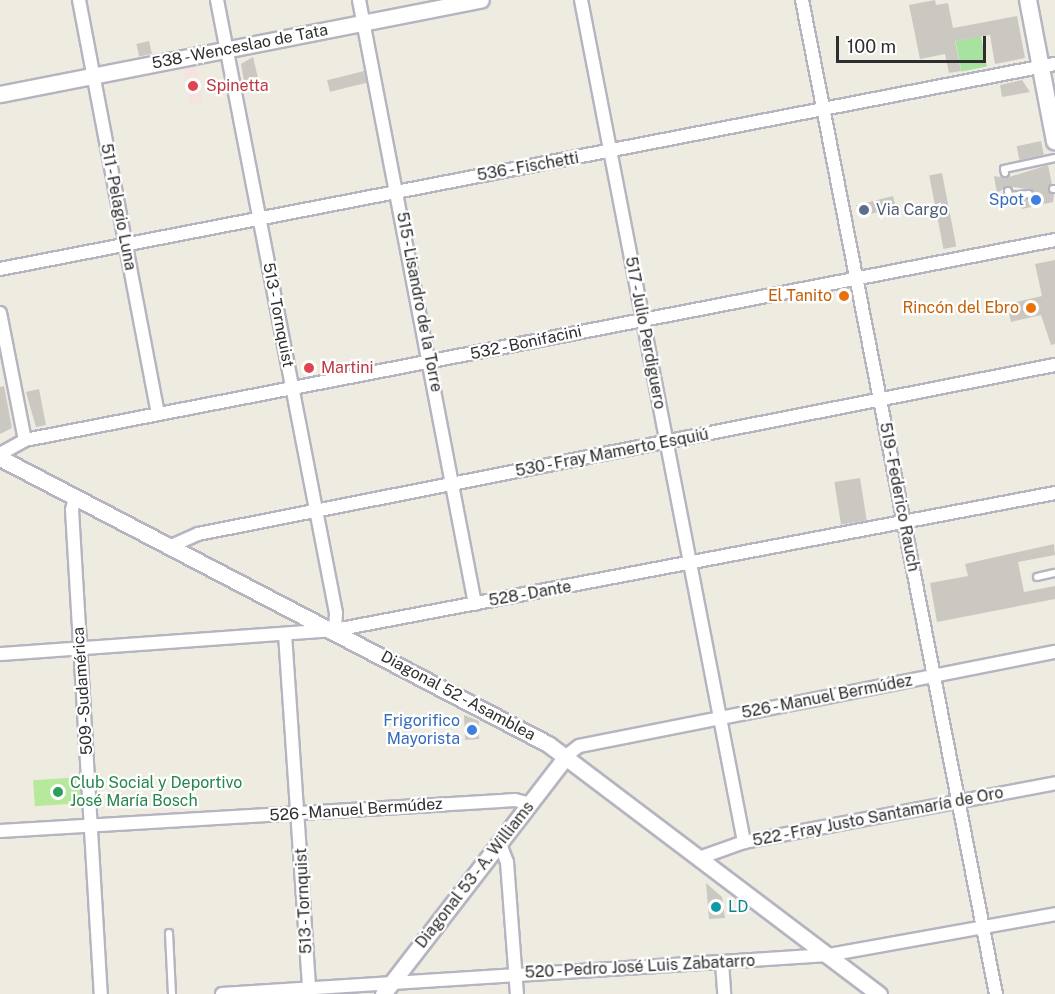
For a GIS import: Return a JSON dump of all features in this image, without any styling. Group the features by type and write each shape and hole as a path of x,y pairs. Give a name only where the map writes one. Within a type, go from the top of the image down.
{"main road":[{"path":"1028,0 1048,65 1055,141"}],"street":[{"name":"511 - Pelagio Luna","path":"79,0 158,414"},
{"name":"513 - Tornquist","path":"217,0 317,512 336,614 335,630"},
{"name":"515 - Lisandro de la Torre","path":"359,0 398,191 475,604"},
{"name":"538 - Wenceslao de Tata","path":"0,94 481,0"},
{"name":"517 - Julio Perdiguero","path":"581,0 744,842"},
{"name":"519 - Federico Rauch","path":"802,0 996,994"},
{"name":"536 - Fischetti","path":"0,269 398,191 611,153 1048,65"},
{"name":"532 - Bonifacini","path":"0,456 25,440 293,390 642,319 1055,240"},
{"path":"0,313 25,440"},
{"name":"530 - Fray Mamerto Esquiú","path":"171,546 198,534 1055,365"},
{"name":"Diagonal 52 - Asamblea","path":"0,456 335,630 566,756 702,857 879,994"},
{"name":"528 - Dante","path":"0,654 335,630 690,566 1055,493"},
{"name":"509 - Sudamérica","path":"75,496 72,510 101,994"},
{"name":"513 - Tornquist","path":"285,634 299,814 309,989"},
{"name":"526 - Manuel Bermúdez","path":"566,756 579,747 1055,652"},
{"name":"Diagonal 53 - A. Williams","path":"388,988 566,756"},
{"name":"522 - Fray Justo Santamaría de Oro","path":"702,857 744,842 1055,783"},
{"name":"526 - Manuel Bermúdez","path":"0,831 515,800 531,804"},
{"path":"500,844 507,862 517,994"},
{"name":"520 - Pedro José Luis Zabatarro","path":"222,994 309,989 388,988 516,975 828,955 1055,914"},
{"path":"723,962 724,994"}],"lane":[{"path":"1005,173 1004,169 1035,165 1055,158"},
{"path":"1008,191 1009,196 1029,194"},
{"path":"1037,577 1055,573"},
{"path":"170,933 172,994"}],"shaded area":[{"name":"Spinetta","path":"196,67 203,102 190,105 183,69"}],"green space":[{"path":"981,36 987,66 961,71 955,41"},
{"name":"Club Social y Deportivo José María Bosch","path":"81,777 83,803 35,806 33,780"}],"building":[{"path":"935,0 936,5 948,3 953,28 1017,16 1025,58 995,64 990,35 955,41 961,71 949,73 945,54 920,59 909,5"},
{"path":"149,41 152,54 139,57 136,44"},
{"path":"253,57 258,78 244,81 241,64"},
{"path":"364,71 367,83 330,92 327,80"},
{"path":"1022,80 1030,92 1002,97 1000,85"},
{"path":"1041,141 1044,155 1019,160 1017,146"},
{"path":"1048,165 1052,184 1048,190 1054,194 1053,202 1022,209 1020,200 1032,198 1032,190 1008,186 997,193 994,176 1006,178"},
{"path":"942,173 956,247 944,249 929,175"},
{"path":"893,196 896,208 859,217 856,205"},
{"path":"1055,260 1055,344 1051,345 1041,315 1011,322 1007,304 1042,296 1035,264"},
{"path":"4,386 12,428 0,434 0,387"},
{"path":"39,389 46,425 36,427 26,392"},
{"path":"860,478 867,520 841,525 834,482"},
{"path":"1054,544 1055,555 1018,562 1024,592 1055,586 1055,599 937,622 930,583 968,576 965,564"},
{"name":"Frigorifico Mayorista","path":"464,715 479,721 479,739 465,740"},
{"name":"LD","path":"706,883 722,897 725,918 709,919"}],"place":[{"name":"Spinetta","path":"193,86"},
{"name":"Spot","path":"1036,200"},
{"name":"Via Cargo","path":"864,210"},
{"name":"El Tanito","path":"844,296"},
{"name":"Rincón del Ebro","path":"1031,308"},
{"name":"Martini","path":"309,368"},
{"name":"Frigorifico Mayorista","path":"472,730"},
{"name":"Club Social y Deportivo José María Bosch","path":"58,792"},
{"name":"LD","path":"716,907"}]}
